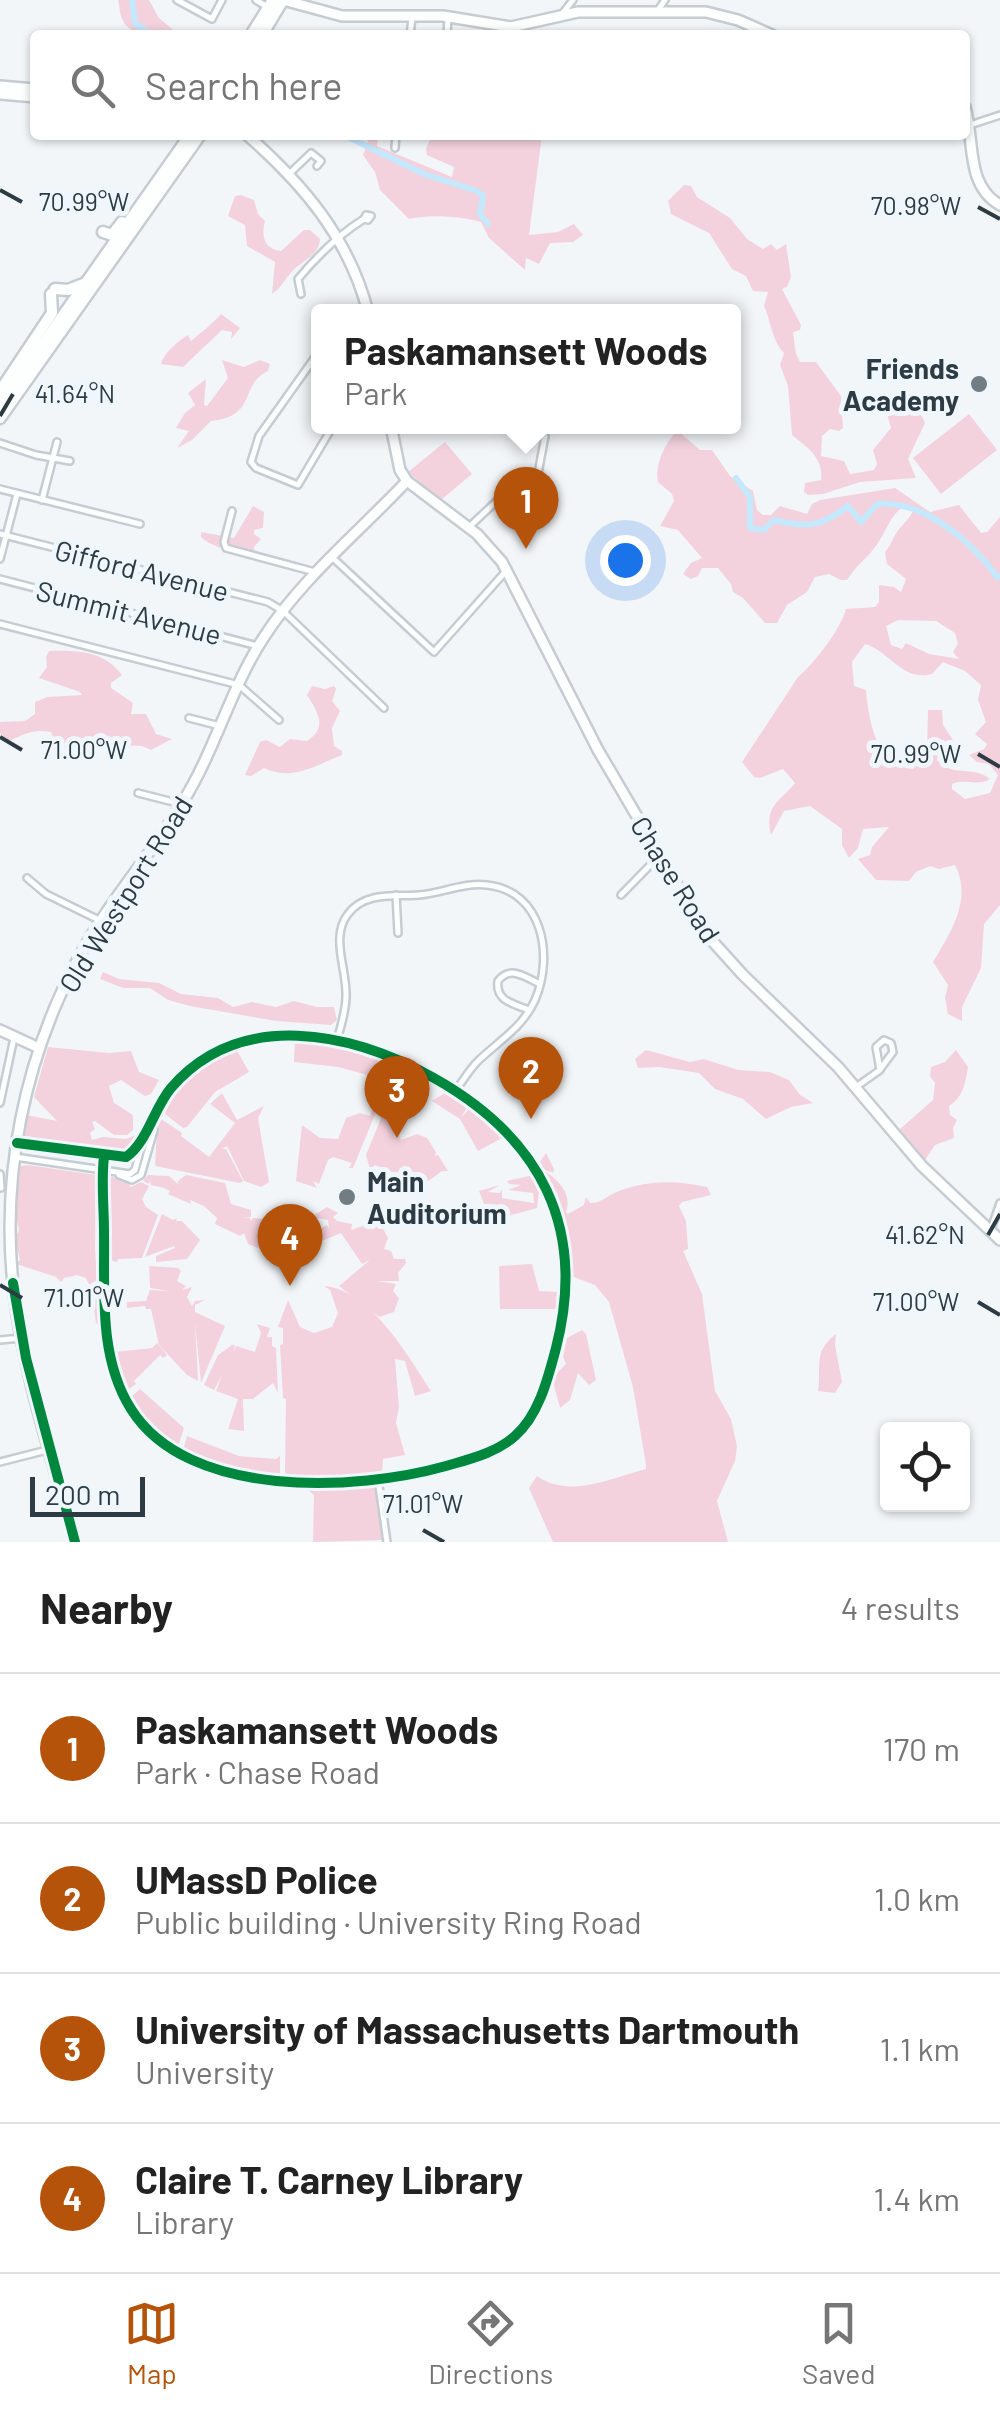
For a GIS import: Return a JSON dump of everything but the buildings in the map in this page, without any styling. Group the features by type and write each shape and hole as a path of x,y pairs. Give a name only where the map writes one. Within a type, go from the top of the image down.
{"main road":[{"path":"255,30 272,6 283,0 342,16 448,16 522,30 562,14 656,12 712,13 758,30"},
{"path":"264,30 272,6"},
{"path":"0,86 30,89"},
{"path":"0,94 30,97"},
{"path":"970,132 979,185 1000,205"},
{"path":"0,405 187,140"},
{"path":"0,418 196,140"},
{"path":"251,140 322,212 338,236 365,304"},
{"path":"103,232 110,235 116,231 174,160"},
{"path":"3,387 52,312 53,292 87,282"},
{"path":"25,354 56,326"},
{"path":"393,434 400,470 407,481"},
{"name":"Chase Road","path":"407,481 487,544 507,570 598,750 706,934 856,1087 907,1150 1000,1240"},
{"name":"Old Westport Road","path":"75,1542 21,1338 5,1209 26,1092 39,1048 62,990 101,920 182,804 258,646 283,610 407,481"},
{"path":"0,1030 39,1048"}],"street":[{"path":"177,0 212,19 222,0"},
{"path":"256,0 272,6"},
{"path":"562,14 573,0"},
{"path":"656,12 664,0"},
{"path":"411,30 412,16"},
{"path":"447,30 448,16"},
{"path":"970,126 1000,116"},
{"path":"394,148 395,140"},
{"path":"288,175 312,153 321,161 317,166"},
{"path":"301,294 298,279 338,236 364,220"},
{"path":"311,363 259,436 251,462 256,468 298,485 328,434"},
{"path":"469,528 500,498 532,486 537,479 545,436"},
{"path":"42,500 57,442"},
{"path":"0,443 70,461"},
{"path":"0,489 140,524"},
{"path":"0,559 3,535 17,494"},
{"path":"232,511 226,548 318,573"},
{"name":"Gifford Avenue","path":"3,535 268,602 283,610"},
{"path":"332,558 434,652 507,570"},
{"name":"Summit Avenue","path":"0,579 258,646"},
{"path":"283,610 384,708"},
{"path":"0,624 239,685 279,720"},
{"path":"190,718 222,726"},
{"path":"138,793 182,804"},
{"path":"621,895 660,854"},
{"path":"27,878 46,894 101,920"},
{"path":"337,1040 346,996 342,926 360,903 479,884 513,893 528,906 539,925 544,952 540,984 529,1010 512,1032 475,1064 455,1092"},
{"path":"396,895 398,933"},
{"path":"529,1010 500,996 498,981 510,972 540,984"},
{"path":"17,1144 129,1156 180,1078 225,1048 277,1034 337,1040 400,1061 455,1092 512,1138 548,1192 566,1251 567,1283 563,1318 537,1404 513,1438 496,1449 455,1464 378,1479 310,1483 251,1476 182,1454 145,1427 119,1386 105,1310 104,1156"},
{"path":"0,1103 15,1036"},
{"path":"856,1087 881,1068 892,1052 891,1042 882,1040 876,1046 881,1068"},
{"path":"15,1158 130,1174 148,1123"},
{"path":"0,1174 2,1188"},
{"path":"990,1232 1000,1203"},
{"path":"0,1340 21,1338"},
{"path":"0,1462 50,1449"},
{"path":"378,1479 387,1542"}],"shaded area":[{"path":"118,0 149,0 159,18 173,30 132,30 121,16"},
{"path":"378,140 377,146 452,177 454,167 427,155 430,140 541,140 529,235 558,232 574,224 583,235 573,242 550,243 539,264 526,258 525,270 489,238 481,222 445,216 409,219 380,190 375,172 363,155 368,141"},
{"path":"684,185 691,186 697,197 730,218 747,239 763,249 771,244 777,250 786,244 791,277 782,289 801,325 800,330 793,332 796,354 800,362 816,362 841,396 843,428 830,429 822,436 821,456 844,461 850,474 874,470 877,464 873,450 891,428 886,411 897,405 908,406 925,423 908,459 916,478 860,482 823,494 804,492 805,483 821,480 820,465 792,435 788,386 780,365 784,353 764,306 768,292 753,291 746,276 732,269 709,233 671,214 668,201"},
{"path":"235,196 254,200 265,221 264,237 271,248 281,251 304,230 320,239 312,255 272,294 275,262 247,246 245,225 228,216"},
{"path":"221,314 240,328 231,339 232,332 222,330 183,367 161,364 176,344 188,335 191,341"},
{"path":"222,360 244,367 260,360 270,364 236,413 211,421 192,440 177,448 189,431 176,428 195,405 188,393 206,379 207,406 228,378"},
{"path":"969,414 997,450 941,494 913,458"},
{"path":"681,434 700,450 712,450 730,476 753,491 757,510 763,515 771,515 780,506 807,514 812,504 820,500 895,488 930,512 959,505 981,533 987,532 1000,517 1000,905 984,924 981,968 962,1007 962,1021 948,1014 948,985 933,962 952,928 960,903 962,891 955,865 939,869 930,866 916,872 909,881 876,880 858,859 870,855 889,827 863,829 858,848 849,858 842,845 842,829 810,806 784,811 771,835 772,810 795,783 783,769 754,777 742,762 798,677 833,635 846,609 875,607 879,602 879,585 901,592 906,579 887,564 885,552 914,507 896,513 875,548 847,580 829,574 815,577 807,592 787,605 777,623 765,623 733,592 718,568 702,568 691,579 683,574 691,563 702,558 678,530 660,526 674,501 658,482 658,469 669,440","holes":["898,620 936,621 955,633 958,644 953,652 959,659 929,654 906,643 902,649 891,645 886,626","865,644 912,674 932,674 943,662 965,671 981,685 978,700 986,722 975,734 987,744 969,755 977,762 989,764 998,775 990,793 965,799 952,789 957,782 990,779 950,769 937,760 940,739 950,762 956,753 955,743 943,725 942,710 928,710 927,750 913,769 890,760 872,728 866,690 854,686 852,662"]},
{"path":"445,442 472,474 441,500 408,472"},
{"path":"253,506 264,512 263,528 254,530 261,539 254,547 255,554 226,550 201,537 201,532 234,538"},
{"path":"49,651 80,652 107,661 122,675 111,683 111,688 133,703 131,714 146,714 156,734 172,739 151,750 112,745 85,752 74,748 61,752 51,732 44,731 7,742 0,733 0,722 25,721 35,714 35,702 47,697 82,695 39,678 47,667"},
{"path":"312,686 336,689 332,701 340,711 332,728 334,746 342,755 294,773 264,768 251,776 245,775 260,742 266,740 280,747 290,739 307,741 313,736 319,720 307,695"},
{"path":"103,972 119,979 159,983 181,994 218,998 233,1007 252,1002 276,1007 294,1001 334,1007 337,1020 331,1025 276,1021 190,1006 168,1000 150,988 123,988 100,979"},
{"path":"295,1037 380,1056 375,1077 338,1067 294,1062"},
{"path":"48,1047 109,1053 131,1051 139,1072 159,1080 151,1094 145,1096 121,1080 109,1086 114,1103 133,1115 133,1130 127,1135 114,1135 92,1122 92,1140 136,1135 131,1151 112,1154 30,1141 22,1136 26,1115 57,1121 34,1097"},
{"path":"235,1047 249,1072 215,1092 187,1127 160,1110 188,1075"},
{"path":"646,1050 690,1062 704,1059 738,1070 770,1072 789,1080 800,1095 813,1103 791,1107 766,1119 743,1099 715,1089 699,1073 638,1068 635,1059"},
{"path":"956,1050 968,1067 963,1090 949,1106 950,1115 957,1120 954,1138 935,1145 925,1160 900,1129 933,1100 935,1083 930,1076 931,1067 945,1062"},
{"path":"388,1060 395,1066 353,1168 349,1168 352,1163 333,1157 328,1160 319,1184 313,1181 317,1188 296,1181 302,1125 320,1138 338,1139 346,1118 360,1113 370,1116"},
{"path":"405,1067 411,1072 403,1090 399,1089 387,1121 396,1126 401,1140 417,1134 427,1138 448,1171 427,1182 427,1175 424,1183 414,1188 408,1178 375,1165 370,1169 366,1155"},
{"path":"448,1091 468,1105 461,1118 472,1106 504,1137 478,1151 460,1119 432,1101"},
{"path":"222,1093 237,1120 264,1106 258,1118 269,1182 261,1187 244,1181 227,1146 222,1149 226,1149 243,1181 240,1183 155,1166 157,1129 153,1122 157,1116 209,1157 235,1123 210,1104"},
{"path":"546,1153 554,1169 553,1173 543,1169 565,1192 568,1214 584,1205 586,1197 594,1203 630,1187 652,1183 707,1187 711,1195 679,1206 686,1221 688,1249 683,1251 702,1294 715,1391 731,1419 737,1446 735,1461 717,1501 728,1542 553,1542 529,1488 537,1476 549,1483 576,1486 646,1469 646,1465 633,1387 609,1302 595,1285 571,1276 563,1219 538,1165"},
{"path":"28,1165 96,1175 100,1326 86,1278 77,1275 61,1282 16,1264 20,1260 15,1239 19,1230 18,1171"},
{"path":"533,1169 540,1183 537,1208 487,1222 485,1208 489,1203 485,1206 479,1191 500,1185 488,1192 500,1193 502,1189 502,1198 534,1203 533,1193 508,1190 521,1185 507,1181 529,1176"},
{"path":"148,1175 169,1176 178,1184 186,1175 225,1183 231,1204 251,1210 251,1217 244,1218 250,1221 264,1219 266,1224 269,1211 276,1212 276,1223 285,1223 288,1230 292,1219 288,1211 308,1219 309,1224 287,1244 315,1222 318,1230 327,1225 329,1229 328,1220 311,1217 327,1207 338,1213 333,1217 337,1221 352,1224 351,1230 365,1225 368,1219 380,1223 388,1238 384,1249 391,1251 394,1259 405,1259 406,1263 398,1273 399,1281 377,1281 396,1284 393,1291 399,1298 394,1312 379,1317 339,1286 370,1260 362,1264 341,1233 315,1244 308,1260 290,1261 284,1269 274,1265 272,1255 269,1257 266,1251 248,1244 244,1233 240,1236 215,1224 217,1218 204,1206 168,1194 170,1191 151,1185 150,1180 149,1184 143,1181"},
{"path":"112,1177 131,1187 141,1182 149,1186 142,1199 158,1215 142,1258 108,1260 107,1179"},
{"path":"162,1214 182,1221 200,1240 187,1259 156,1262 156,1256 174,1246 145,1257"},
{"path":"532,1264 539,1291 557,1292 556,1309 500,1309 499,1266"},
{"path":"149,1266 178,1268 181,1271 177,1281 186,1286 182,1290 192,1287 187,1297 192,1306 195,1301 205,1300 195,1305 195,1312 225,1326 201,1383 195,1322 198,1381 187,1375 159,1345 151,1309 127,1308 127,1302 146,1301 150,1290 169,1291 150,1288"},
{"path":"324,1286 341,1290 372,1312 400,1344 431,1391 415,1396 405,1361 395,1359 399,1407 396,1423 405,1455 383,1459 382,1476 288,1477 285,1472 286,1399 280,1345 283,1328 278,1327 288,1300 300,1327 314,1333 332,1327 338,1313 330,1290"},
{"path":"257,1324 270,1328 267,1337 272,1337 272,1346 276,1348 278,1393 273,1383 253,1399 243,1399 244,1431 228,1429 238,1399 216,1391 222,1375 214,1390 204,1385 218,1355 232,1345 233,1352 236,1346 255,1352 261,1333"},
{"path":"582,1330 596,1380 589,1385 578,1373 570,1400 560,1408 552,1378 566,1364 563,1357 567,1338"},
{"path":"836,1334 842,1382 835,1393 818,1391 821,1354"},
{"path":"157,1343 167,1355 160,1355 125,1392 115,1352 152,1348"},
{"path":"140,1389 184,1428 178,1447 156,1434 133,1406 129,1399"},
{"path":"187,1436 239,1456 280,1456 280,1475 232,1468 183,1451"},
{"path":"373,1484 377,1488 384,1540 313,1542 314,1495 304,1487"}],"waterway":[{"path":"132,0 135,23 144,30"},
{"path":"354,140 424,174 477,191 483,196 480,214 488,224"},
{"path":"736,478 750,497 750,528 764,530 774,520 813,524 848,506 861,522 877,504 894,504 944,525 1000,576"}],"cycle path":[{"path":"17,1143 126,1157 140,1143 171,1088 199,1063 230,1046 263,1038 333,1040 368,1049 434,1078 503,1129 528,1158 547,1190 559,1226 565,1264 564,1304 550,1371 530,1418 508,1442 482,1455 409,1474 322,1483 232,1474 192,1460 157,1439 131,1409 120,1389 108,1345 104,1300 104,1157"},
{"path":"13,1283 26,1358 75,1542"}],"place":[{"name":"Friends Academy","path":"979,384"},
{"name":"Paskamansett Woods","path":"526,549"},
{"name":"UMassD Police","path":"531,1119"},
{"name":"University of Massachusetts Dartmouth","path":"397,1138"},
{"name":"Main Auditorium","path":"347,1197"},
{"name":"Claire T. Carney Library","path":"290,1286"}]}
